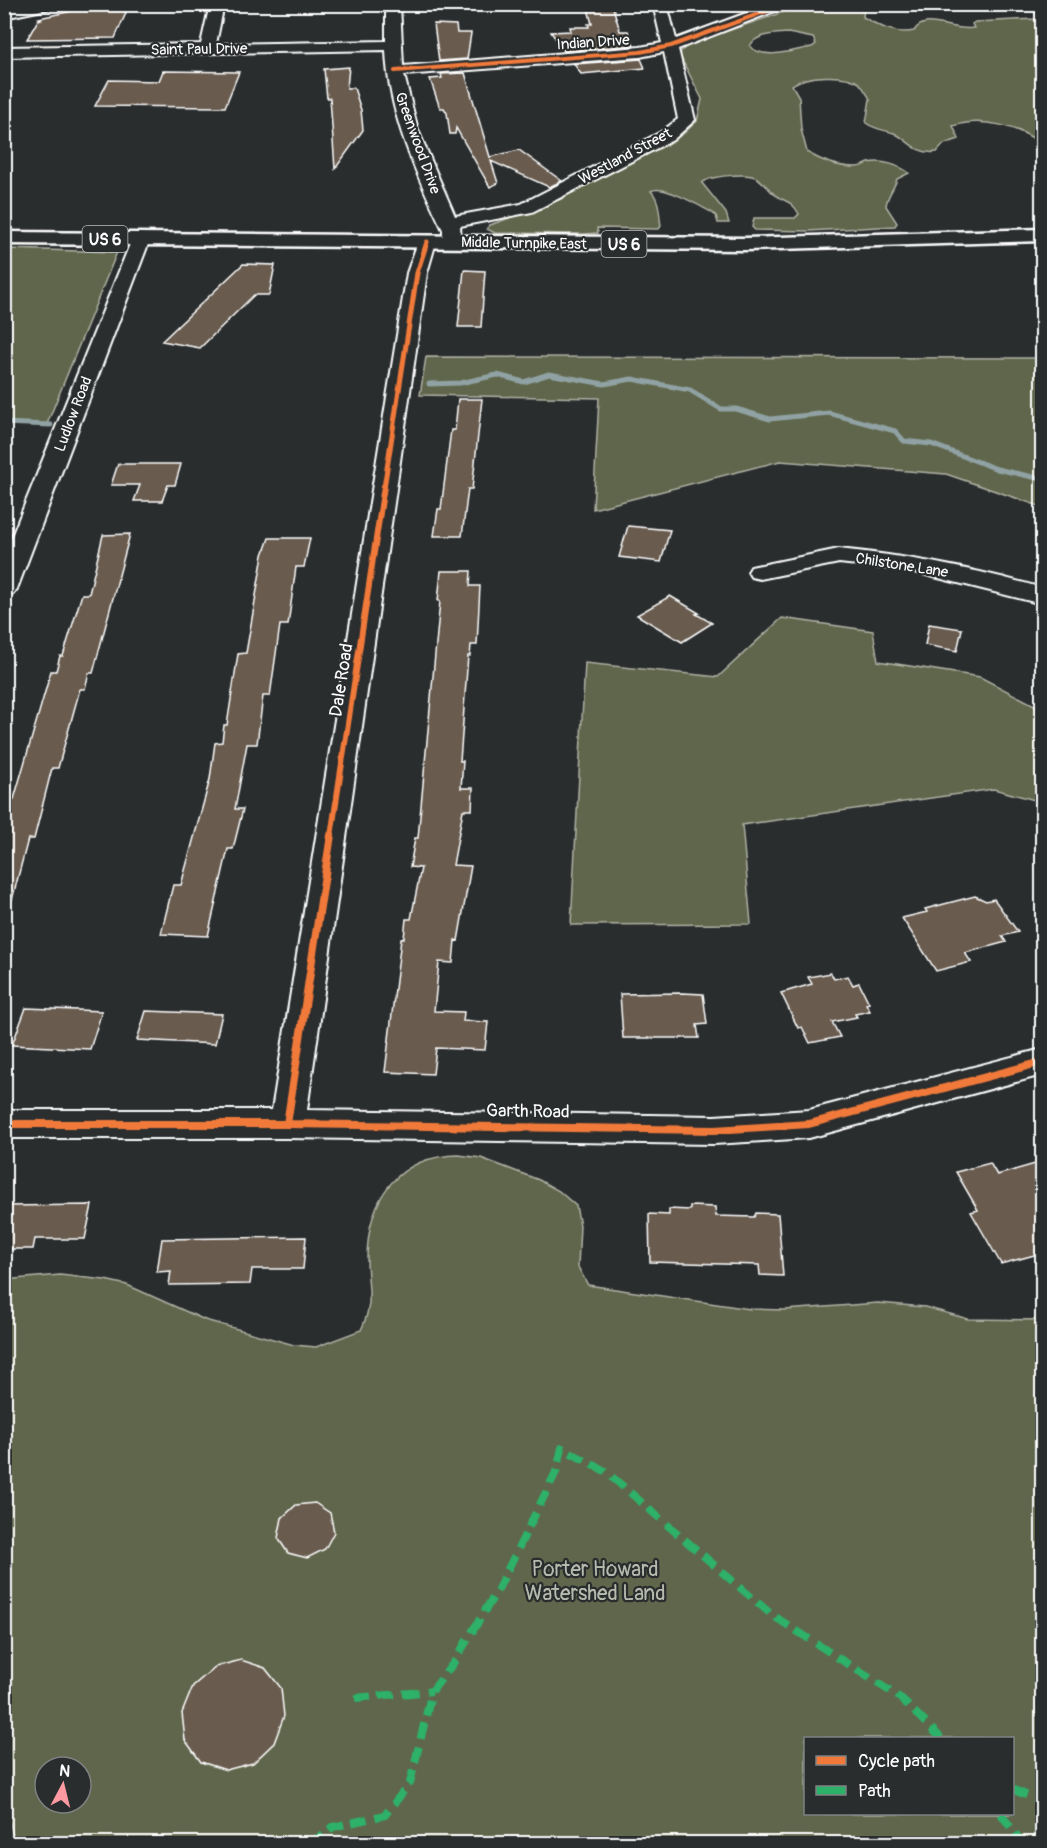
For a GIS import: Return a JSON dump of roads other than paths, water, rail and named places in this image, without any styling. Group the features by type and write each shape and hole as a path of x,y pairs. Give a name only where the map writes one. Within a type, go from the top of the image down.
{"main road":[{"name":"Middle Turnpike East","path":"4,238 442,236 734,244 1042,236"}],"street":[{"path":"4,14 52,4"},
{"path":"207,49 217,4"},
{"name":"Greenwood Drive","path":"393,4 395,70 442,236"},
{"name":"Westland Street","path":"442,236 526,208 667,136 687,120 660,4"},
{"name":"Indian Drive","path":"395,70 640,52 670,46 786,4"},
{"name":"Saint Paul Drive","path":"4,52 394,45"},
{"name":"Dale Road","path":"287,1124 417,273 442,236"},
{"name":"Ludlow Road","path":"4,589 141,239"},
{"name":"Chilstone Lane","path":"760,572 840,556 910,564 1008,586 1042,597"},
{"name":"Garth Road","path":"4,1124 287,1124 714,1130 808,1124 1042,1062"}],"waterway":[{"path":"429,384 460,383 497,375 524,382 549,374 604,384 632,379 690,390 721,409 736,409 770,419 829,413 895,431 904,441 931,444 997,469 1042,479"},
{"path":"4,423 51,425"}],"park label":[{"name":"Porter Howard Watershed Land","path":"595,1581"}]}
